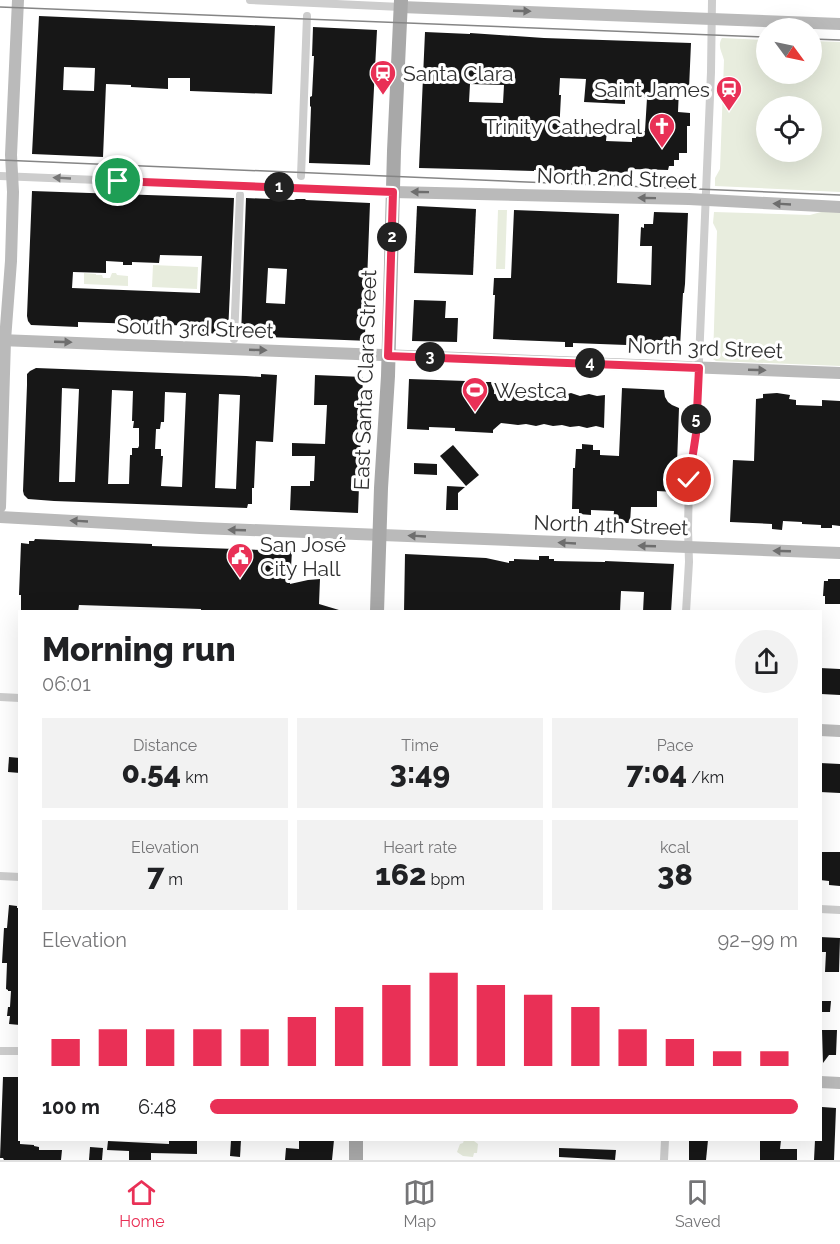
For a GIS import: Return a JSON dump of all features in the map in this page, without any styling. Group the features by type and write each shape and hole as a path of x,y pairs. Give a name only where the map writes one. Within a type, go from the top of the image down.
{"main road":[{"name":"East Santa Clara Street","path":"377,610 401,3"},
{"path":"356,1141 356,1160"}],"street":[{"path":"0,507 2,340 10,261 6,176 12,155 18,0"},
{"path":"250,0 401,3 840,24"},
{"path":"686,610 689,480 696,434 699,368 711,82 712,0"},
{"path":"301,176 307,16"},
{"path":"6,176 393,192"},
{"name":"North 2nd Street","path":"393,192 706,200 840,207"},
{"path":"234,339 240,195"},
{"name":"South 3rd Street","path":"2,340 388,356"},
{"name":"North 3rd Street","path":"388,356 840,373"},
{"name":"North 4th Street","path":"0,517 200,528 840,553"},
{"path":"0,697 18,698"},
{"path":"822,730 840,731"},
{"path":"0,876 18,877"},
{"path":"822,909 840,909"},
{"path":"0,1051 18,1051"},
{"path":"822,1082 840,1083"},
{"path":"664,1160 665,1141"}],"shaded area":[{"path":"722,38 756,40 756,84 822,84 822,41 840,42 840,192 715,186 715,178 720,169 724,60 720,44"},
{"path":"498,210 507,210 505,269 496,269"},
{"path":"714,212 810,215 821,212 840,212 840,366 716,361 713,359 717,231 713,223"},
{"path":"153,265 198,267 197,289 152,287"},
{"path":"84,273 102,275 103,278 110,278 112,273 128,276 128,286 84,284"},
{"path":"464,1141 474,1141 478,1144 477,1153 474,1153 473,1157 463,1156 457,1152 460,1144"}],"building":[{"path":"39,16 275,26 272,94 190,91 190,78 168,78 168,89 106,84 103,157 32,154","holes":["64,67 95,68 94,91 63,90"]},
{"path":"313,27 377,30 370,165 309,163 310,97 312,96 314,56 312,56"},
{"path":"425,32 691,43 689,89 679,89 678,112 690,113 690,126 687,126 687,153 679,153 679,160 674,160 674,166 669,166 668,170 630,169 630,173 419,168","holes":["560,78 586,79 584,102 625,104 625,97 647,98 645,131 636,131 636,138 632,138 632,142 606,141 607,130 583,133 583,135 559,134","470,84 504,85 503,103 469,102"]},
{"path":"32,191 234,198 228,334 199,333 199,326 78,322 78,327 31,325 27,316","holes":["160,255 202,256 200,293 72,288 73,272 106,273 106,261 132,265 132,262 159,263"]},
{"path":"246,198 370,203 365,335 370,341 241,336","holes":["268,268 287,269 285,304 266,303"]},
{"path":"417,206 476,209 473,275 414,273"},
{"path":"514,210 619,214 617,283 651,285 652,246 640,246 641,227 644,228 644,224 653,224 654,212 688,213 680,347 573,343 573,347 565,347 565,342 493,339 494,278 511,278"},
{"path":"414,300 446,301 445,318 458,318 457,342 412,341"},
{"path":"36,368 261,377 261,374 277,375 273,442 256,441 252,504 248,504 247,508 28,499 23,491 27,374","holes":["62,388 79,389 75,482 59,482","112,390 133,391 132,421 134,421 133,428 139,428 139,446 132,448 132,455 130,455 129,484 108,484","165,392 186,393 182,487 161,486 163,456 161,456 161,449 155,449 156,429 160,429 161,422 164,422","219,394 240,395 236,489 215,488"]},
{"path":"315,375 363,377 358,513 290,510 291,486 310,486 310,481 314,481 315,456 292,456 292,443 325,444 327,405 314,405"},
{"path":"409,379 485,384 495,382 494,394 517,391 527,394 536,392 563,395 571,393 580,396 605,395 604,428 501,423 493,430 493,433 455,431 455,428 407,429"},
{"path":"622,388 664,390 668,402 679,408 676,492 657,491 657,507 631,507 630,523 613,523 614,511 591,510 591,515 579,514 579,509 572,509 573,468 575,468 576,449 582,449 582,444 593,445 593,450 600,450 600,455 619,456"},
{"path":"763,394 790,395 789,399 796,400 796,405 822,406 822,400 840,401 840,526 832,525 832,528 821,528 821,525 783,521 782,530 772,529 772,524 730,522 733,460 754,461 756,399 763,398"},
{"path":"453,445 479,475 466,486 440,456"},
{"path":"414,463 437,464 437,475 414,474"},
{"path":"447,486 465,487 458,493 458,510 446,510"},
{"path":"35,539 292,551 290,584 320,579 319,604 339,610 201,610 79,605 78,610 21,610 21,595 19,595 21,543 29,544 29,541"},
{"path":"405,554 486,558 509,563 514,559 539,560 539,556 549,556 549,559 554,559 554,561 674,564 671,610 643,610 644,592 621,591 620,610 404,610"},
{"path":"840,579 840,604 825,604 824,581"},
{"path":"822,668 840,669 840,695 822,694"},
{"path":"9,757 18,758 18,773 8,772"},
{"path":"822,763 840,764 840,793 822,792"},
{"path":"822,852 840,852 840,886 829,885 829,881 822,880"},
{"path":"9,905 17,906 18,1025 9,1024 10,1016 7,1016 11,991 6,989 7,963 2,963 4,928 7,928"},
{"path":"822,937 840,938 839,972 825,972 826,952 822,952"},
{"path":"822,1001 831,1001 830,1012 822,1012"},
{"path":"822,1030 837,1030 836,1055 829,1055 823,1063"},
{"path":"3,1077 18,1077 18,1141 20,1144 39,1147 39,1150 62,1150 61,1160 4,1160 0,1158"},
{"path":"822,1107 836,1108 834,1160 814,1160 815,1141 822,1141"},
{"path":"108,1141 169,1144 169,1141 197,1141 197,1154 151,1153 151,1160 129,1160 129,1151 107,1150"},
{"path":"231,1141 241,1141 240,1157 230,1156"},
{"path":"299,1141 334,1141 332,1160 285,1160 286,1148 299,1149"},
{"path":"689,1141 708,1141 706,1160 689,1160"},
{"path":"760,1141 781,1141 780,1149 797,1149 797,1160 760,1160"},
{"path":"90,1147 103,1148 102,1160 89,1160"},
{"path":"559,1148 616,1150 615,1160 559,1157"}],"tram line":[{"path":"0,7 756,37"},
{"path":"822,39 840,40"},
{"path":"0,160 840,195"}],"place":[{"name":"Santa Clara","path":"383,96"},
{"name":"Saint James","path":"729,112"},
{"name":"Trinity Cathedral","path":"662,149"},
{"name":"Westca","path":"475,413"},
{"name":"San José City Hall","path":"240,579"}],"route":[{"path":"118,181 393,192 388,356 699,368 696,434 689,480"}]}
